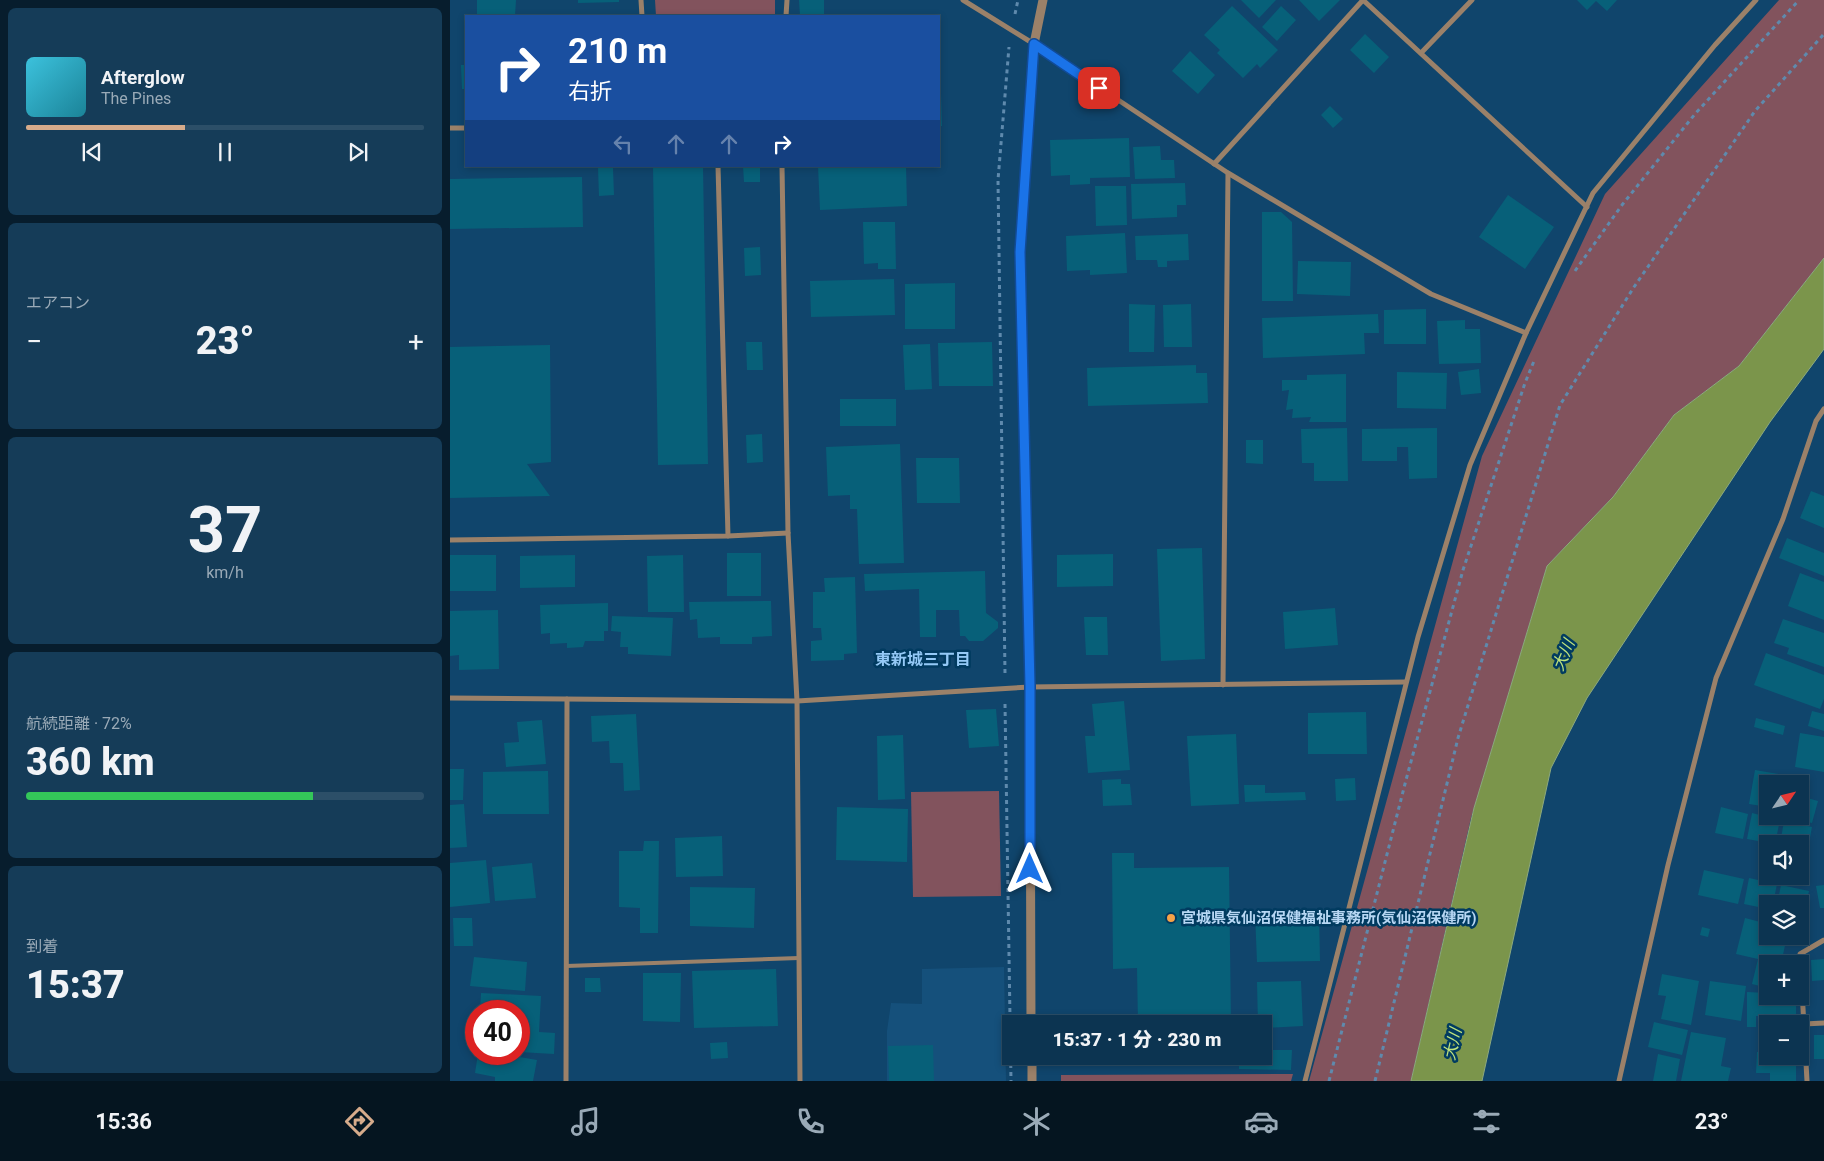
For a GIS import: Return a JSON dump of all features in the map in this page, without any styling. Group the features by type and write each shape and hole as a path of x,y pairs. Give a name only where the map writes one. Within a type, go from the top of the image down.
{"street":[{"path":"641,0 642,15"},
{"path":"786,15 787,0"},
{"path":"963,0 1034,44 1228,173 1431,294 1526,333"},
{"path":"1031,1015 1030,686 1020,252 1034,44 1043,0"},
{"path":"1214,164 1363,0 1587,207"},
{"path":"1421,53 1472,0"},
{"path":"1305,1081 1418,637 1470,464 1526,333 1593,193 1715,45 1756,0"},
{"path":"450,128 465,128"},
{"path":"718,167 728,536"},
{"path":"782,167 788,533 797,701 800,1081"},
{"path":"1223,685 1228,173"},
{"path":"1619,1081 1668,865 1716,678 1783,519 1816,421 1824,409"},
{"path":"450,540 728,536 788,533"},
{"path":"450,698 797,701 1030,686 1406,682"},
{"path":"566,1081 567,699"},
{"path":"1803,1015 1800,954 1824,940"},
{"path":"1809,1024 1824,1023"},
{"path":"1032,1065 1032,1081"},
{"path":"1806,1065 1807,1081"}],"lane":[{"path":"566,966 799,958"}],"path":[{"path":"1011,1081 998,180 1011,30 1018,0"},
{"path":"1574,272 1622,205 1695,114 1798,0"},
{"path":"1375,1081 1458,738 1560,405 1634,287 1755,110 1824,34"},
{"path":"1330,1081 1408,770 1463,570 1525,383 1536,357"}],"shaded area":[{"path":"655,0 775,0 775,15 656,15"},
{"path":"1779,0 1824,0 1824,258 1739,366 1674,415 1613,497 1547,566 1471,818 1411,1081 1309,1081 1482,456 1605,194"},
{"path":"999,791 1001,896 913,897 911,792"},
{"path":"1004,967 1005,1015 1002,1015 1002,1065 1006,1065 1006,1081 887,1081 887,1031 891,1003 922,1004 922,969"},
{"path":"1293,1074 1291,1081 1061,1081 1061,1075"}],"water":[{"name":"大川","path":"1824,258 1824,349 1770,422 1587,698 1551,768 1482,1081 1411,1081 1474,808 1547,566 1613,497 1674,415 1739,366"}],"building":[{"path":"477,0 516,0 515,15 477,15"},
{"path":"578,0 619,0 619,2 578,3"},
{"path":"799,0 824,0 824,15 800,15"},
{"path":"1241,0 1276,0 1259,18"},
{"path":"1299,0 1340,0 1319,21"},
{"path":"1577,0 1617,0 1607,11 1596,1 1587,10"},
{"path":"1232,6 1278,50 1260,68 1257,64 1243,78 1217,53 1220,50 1204,35"},
{"path":"1281,6 1296,20 1277,41 1262,27"},
{"path":"1365,34 1389,57 1374,73 1350,50"},
{"path":"1190,51 1215,75 1198,94 1172,71"},
{"path":"461,65 465,65 465,89 462,89"},
{"path":"940,92 941,92 942,126 940,126"},
{"path":"1330,106 1343,119 1333,128 1321,115"},
{"path":"1129,138 1130,177 1090,178 1090,184 1070,185 1070,175 1051,176 1050,140"},
{"path":"1160,146 1161,160 1174,160 1175,178 1135,179 1133,147"},
{"path":"653,167 703,167 708,464 658,465"},
{"path":"743,167 760,167 760,182 744,182"},
{"path":"818,167 906,167 907,206 820,210"},
{"path":"598,168 613,168 614,195 599,196"},
{"path":"582,177 583,227 450,229 450,179"},
{"path":"1185,183 1186,205 1177,205 1177,217 1132,219 1131,184"},
{"path":"1095,186 1126,186 1127,225 1096,226"},
{"path":"1508,195 1554,227 1525,269 1479,237"},
{"path":"1262,212 1281,212 1292,222 1293,301 1262,301"},
{"path":"863,222 895,222 896,269 878,269 878,263 864,264"},
{"path":"1125,233 1127,273 1090,275 1090,270 1067,271 1066,236"},
{"path":"1188,234 1189,260 1167,261 1167,267 1158,267 1157,260 1136,260 1135,236"},
{"path":"760,247 761,275 745,276 744,248"},
{"path":"1298,261 1351,262 1350,296 1297,294"},
{"path":"894,279 895,315 811,317 810,281"},
{"path":"955,283 955,329 905,329 905,284"},
{"path":"1129,304 1155,305 1154,352 1129,352"},
{"path":"1191,304 1192,347 1164,347 1163,305"},
{"path":"1426,309 1426,344 1384,344 1384,310"},
{"path":"1378,314 1379,333 1364,333 1365,354 1263,358 1262,318"},
{"path":"1465,320 1465,329 1480,329 1481,363 1439,364 1437,321"},
{"path":"746,342 762,342 763,370 747,370"},
{"path":"992,342 993,386 939,386 938,343"},
{"path":"930,344 932,389 905,390 903,345"},
{"path":"550,345 551,462 527,464 550,496 450,498 450,347"},
{"path":"1196,365 1196,373 1207,373 1208,403 1088,406 1087,368"},
{"path":"1479,369 1481,393 1461,395 1458,372"},
{"path":"1397,372 1447,373 1446,409 1397,408"},
{"path":"1346,374 1346,422 1309,422 1311,417 1292,418 1293,409 1286,410 1289,390 1282,391 1282,380 1307,380 1307,375"},
{"path":"840,399 896,399 896,426 840,426"},
{"path":"1347,428 1348,481 1314,481 1314,463 1302,463 1301,429"},
{"path":"1437,428 1437,478 1409,479 1408,447 1397,447 1397,461 1362,461 1362,429"},
{"path":"762,434 763,462 747,463 746,435"},
{"path":"1246,440 1263,440 1263,464 1246,463"},
{"path":"900,444 904,563 859,564 857,509 850,509 850,495 828,496 826,447"},
{"path":"916,458 959,458 960,503 917,503"},
{"path":"1811,491 1824,496 1824,528 1800,518"},
{"path":"1787,538 1824,553 1824,576 1779,558"},
{"path":"1202,548 1205,659 1161,661 1157,549"},
{"path":"727,553 761,553 761,596 727,596"},
{"path":"1113,554 1113,586 1057,587 1057,555"},
{"path":"450,555 496,555 496,591 450,591"},
{"path":"575,555 575,587 520,588 520,556"},
{"path":"683,555 684,612 648,612 647,556"},
{"path":"985,571 986,613 998,622 998,628 983,641 969,641 965,636 960,636 959,610 936,610 936,637 920,637 919,589 865,591 864,574"},
{"path":"1800,573 1824,582 1824,620 1788,606"},
{"path":"855,577 857,653 844,654 844,660 811,661 811,641 822,640 821,628 813,628 813,592 825,592 824,578"},
{"path":"771,601 772,636 752,637 752,644 720,644 720,637 698,638 697,619 690,620 689,602"},
{"path":"608,603 608,631 604,631 604,641 585,641 583,647 567,648 567,643 550,644 550,633 541,634 540,605"},
{"path":"1335,608 1338,645 1285,649 1283,612"},
{"path":"498,610 499,669 459,670 459,655 450,656 450,611"},
{"path":"612,616 673,618 671,656 628,654 628,647 620,647 621,632 611,631"},
{"path":"1084,617 1107,617 1108,655 1086,655"},
{"path":"1783,619 1824,633 1824,667 1787,654 1789,648 1774,643"},
{"path":"1766,653 1824,675 1824,699 1820,709 1754,685"},
{"path":"1124,701 1130,770 1088,773 1085,736 1095,736 1092,704"},
{"path":"996,709 999,746 969,748 966,710"},
{"path":"1812,711 1824,714 1824,731 1808,726"},
{"path":"1366,712 1367,754 1308,754 1308,713"},
{"path":"636,714 640,790 624,791 623,763 610,763 609,741 592,742 591,716"},
{"path":"1756,718 1785,726 1783,735 1754,727"},
{"path":"542,720 546,764 506,767 504,743 519,742 517,722"},
{"path":"1800,733 1824,737 1824,772 1795,767"},
{"path":"1236,734 1239,804 1191,806 1187,736"},
{"path":"903,735 905,799 878,800 877,736"},
{"path":"450,769 464,769 463,800 450,800"},
{"path":"1755,770 1784,775 1759,775 1759,806 1749,804"},
{"path":"548,771 549,814 483,814 483,772"},
{"path":"1355,778 1356,800 1336,801 1335,779"},
{"path":"1121,779 1121,784 1130,784 1132,805 1103,806 1102,780"},
{"path":"1244,785 1265,785 1265,793 1305,792 1306,800 1245,802"},
{"path":"1809,798 1818,801 1812,823 1809,822"},
{"path":"464,804 467,847 450,848 450,805"},
{"path":"837,807 908,809 907,862 836,860"},
{"path":"1721,807 1748,814 1743,839 1715,833"},
{"path":"1752,813 1759,815 1759,825 1779,825 1777,835 1759,835 1759,841 1747,839"},
{"path":"1783,825 1812,827 1809,843 1809,835 1782,835"},
{"path":"722,836 723,876 676,877 675,838"},
{"path":"644,841 659,841 658,933 640,933 640,908 619,907 619,851 643,851"},
{"name":"宮城県気仙沼保健福祉事務所(気仙沼保健所)","path":"1112,853 1134,853 1134,868 1229,867 1231,1015 1138,1015 1137,968 1113,969"},
{"path":"486,860 490,903 450,907 450,863"},
{"path":"532,863 536,898 495,901 492,867"},
{"path":"1704,870 1744,879 1738,904 1698,895"},
{"path":"1749,878 1759,880 1759,885 1777,885 1775,895 1759,895 1759,907 1744,904"},
{"path":"1781,885 1809,891 1808,895 1779,895"},
{"path":"1824,885 1824,908 1820,908 1816,886"},
{"path":"690,887 755,888 754,928 690,926"},
{"path":"1319,911 1320,961 1257,962 1255,913"},
{"path":"453,918 472,918 473,946 454,946"},
{"path":"1745,918 1759,922 1759,945 1785,945 1783,955 1759,955 1759,986 1752,984 1758,959 1736,954"},
{"path":"1702,927 1710,929 1708,937 1700,935"},
{"path":"474,957 527,962 525,991 470,986"},
{"path":"1824,959 1824,980 1812,981 1811,960"},
{"path":"776,969 778,1026 694,1028 692,971"},
{"path":"643,973 681,973 680,1022 643,1021"},
{"path":"1662,974 1699,981 1691,1025 1661,1019 1666,996 1658,995"},
{"path":"585,978 600,978 601,992 585,992"},
{"path":"1301,981 1303,1026 1272,1028 1272,1015 1258,1015 1257,982"},
{"path":"1710,981 1746,986 1741,1021 1705,1015"},
{"path":"1747,992 1759,993 1759,1005 1796,1005 1796,1015 1759,1015 1756,1016 1756,1027 1747,1027"},
{"path":"481,993 541,996 539,1032 555,1033 554,1054 530,1053 530,1000 481,1000"},
{"path":"1654,1022 1688,1030 1682,1055 1648,1047"},
{"path":"1691,1032 1726,1038 1721,1066 1731,1068 1728,1081 1681,1081"},
{"path":"1814,1035 1824,1035 1824,1059 1814,1059"},
{"path":"727,1042 728,1058 711,1059 710,1043"},
{"path":"933,1045 934,1081 889,1081 888,1046"},
{"path":"1272,1050 1292,1050 1291,1070 1239,1069 1239,1065 1272,1065"},
{"path":"1757,1052 1759,1052 1759,1065 1796,1065 1796,1081 1770,1081 1770,1073 1756,1073"},
{"path":"1658,1054 1680,1059 1676,1081 1653,1081"},
{"path":"530,1059 537,1060 533,1081 495,1081 495,1077 475,1073 476,1065 530,1065"}],"place":[{"name":"宮城県気仙沼保健福祉事務所(気仙沼保健所)","path":"1171,918"}],"district":[{"name":"東新城三丁目","path":"923,659"}],"route":[{"path":"1030,869 1030,686 1020,252 1034,44 1099,88"}]}
